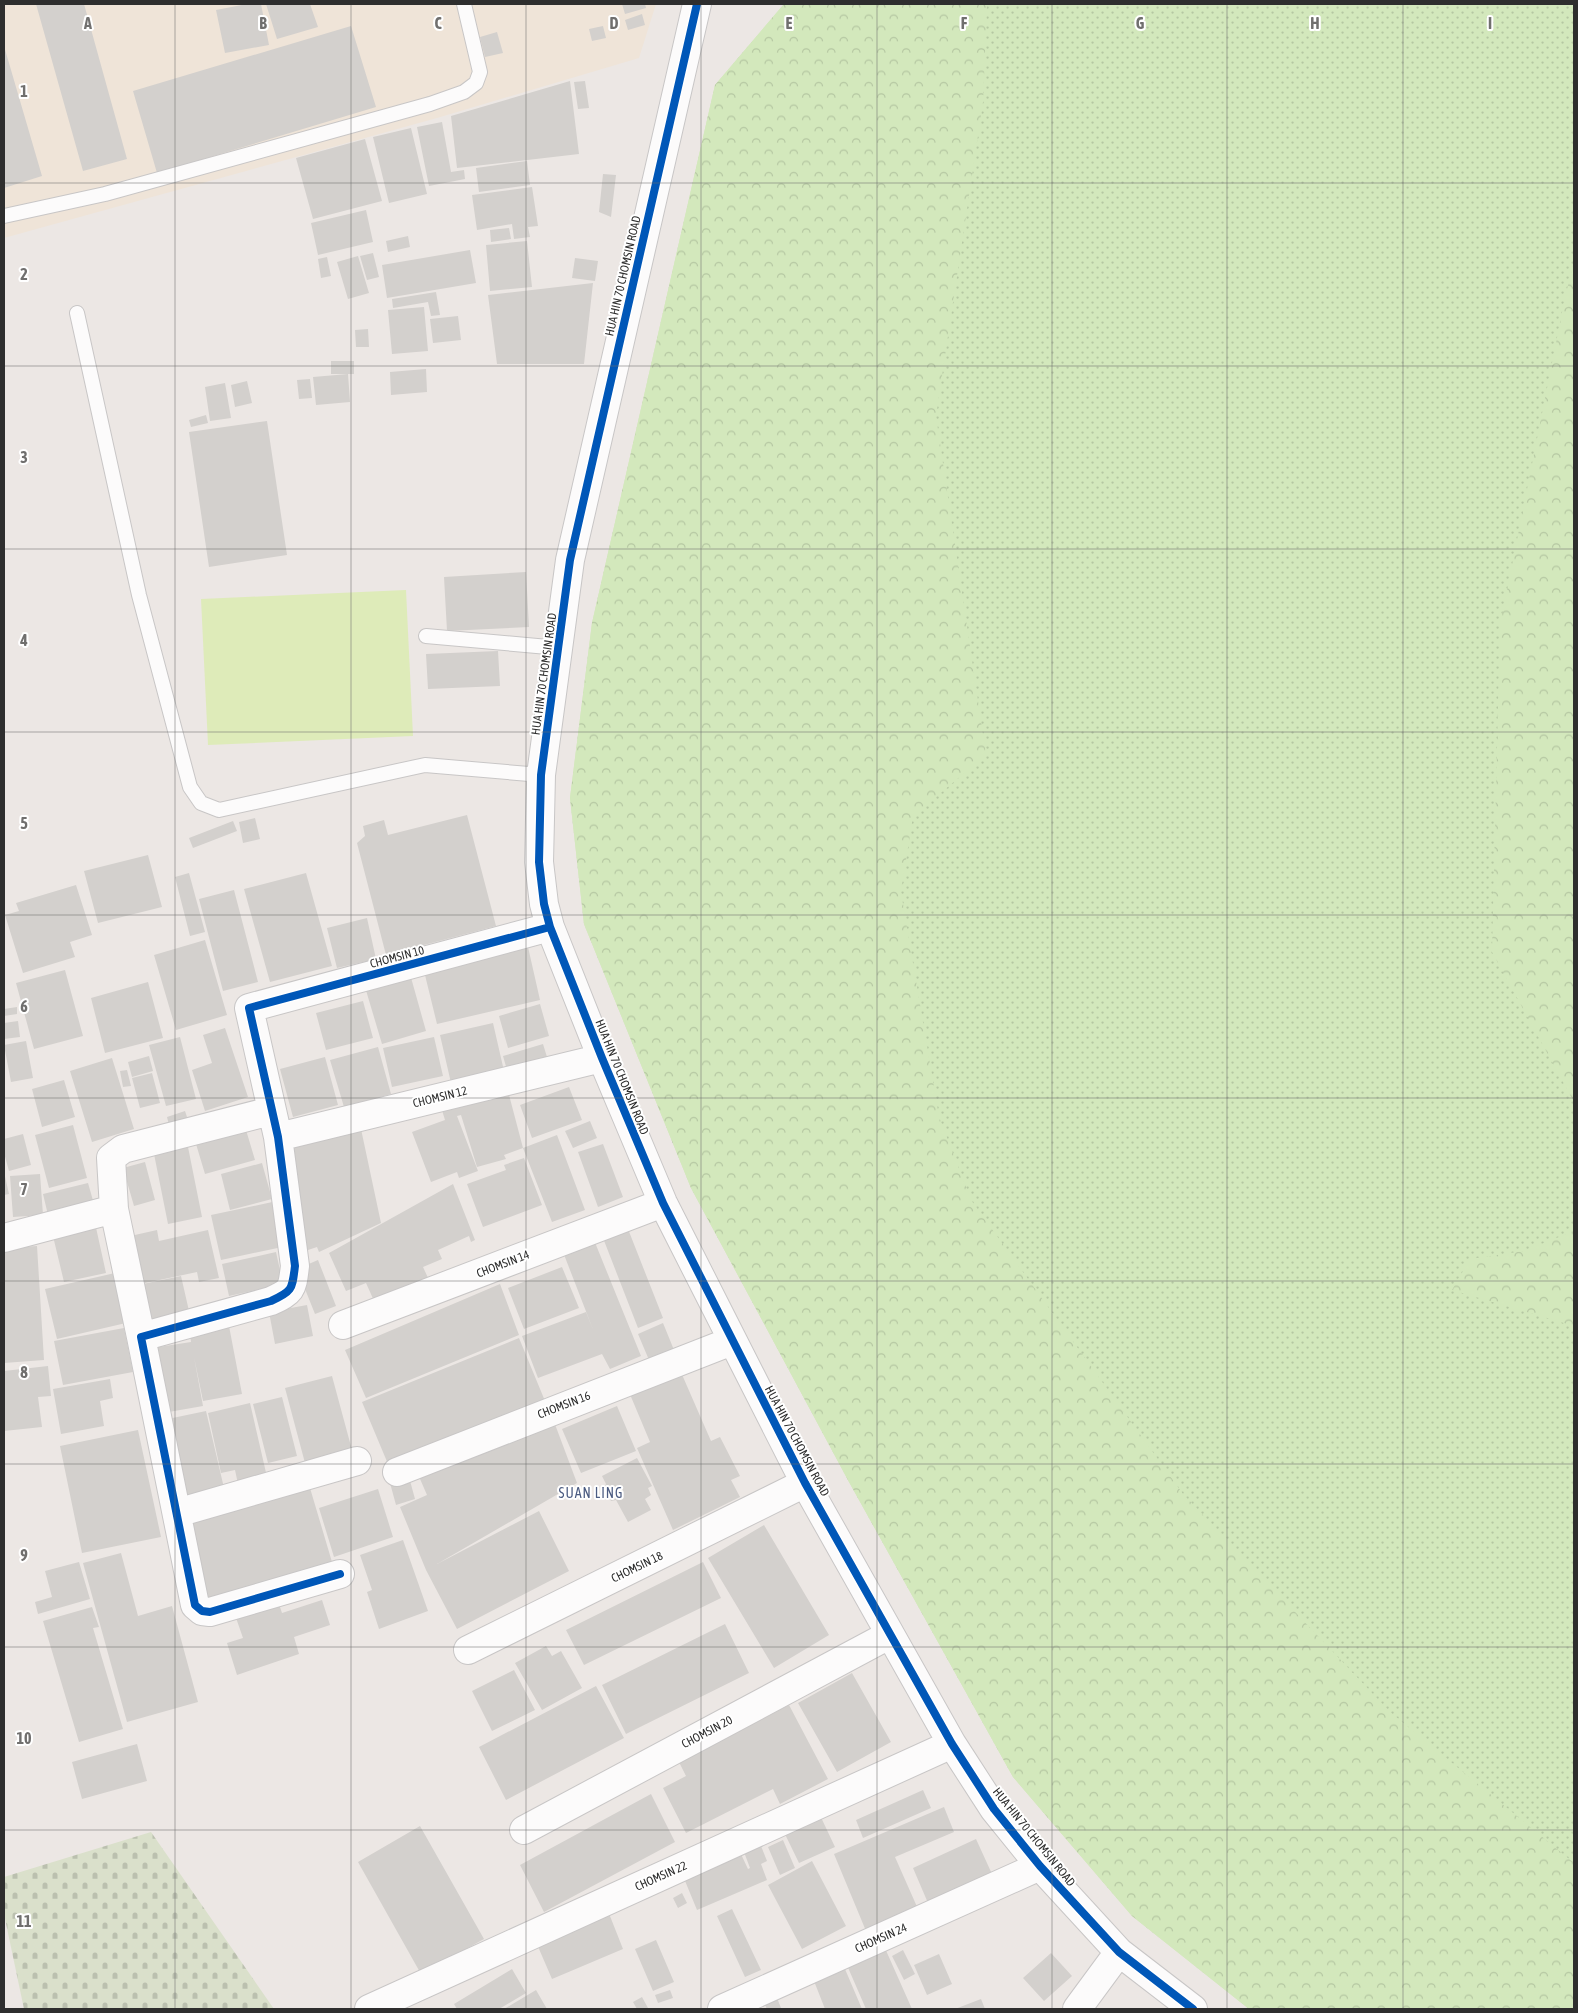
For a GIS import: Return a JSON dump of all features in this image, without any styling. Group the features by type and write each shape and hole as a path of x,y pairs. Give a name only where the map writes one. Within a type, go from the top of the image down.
{"street":[{"name":"HUA HIN 70 CHOMSIN ROAD","path":"697,4 570,560 560,648 541,775 539,862 544,904 550,927 602,1058 663,1203 805,1483 952,1744 994,1809 1040,1866 1119,1952 1193,2009"},
{"name":"CHOMSIN 10","path":"271,1111 249,1008 550,927"},
{"name":"CHOMSIN 12","path":"278,1137 602,1058"},
{"path":"141,1337 262,1303 287,1294 292,1285 295,1266 278,1137 271,1111 123,1149 111,1158 114,1209 195,1605 202,1611 210,1612 340,1574"},
{"name":"CHOMSIN 14","path":"343,1325 663,1203"},
{"path":"4,1238 114,1209"},
{"name":"CHOMSIN 16","path":"397,1472 732,1341"},
{"path":"176,1514 357,1461"},
{"name":"CHOMSIN 18","path":"468,1650 805,1483"},
{"name":"CHOMSIN 20","path":"524,1830 890,1635"},
{"name":"CHOMSIN 22","path":"369,2009 952,1744"},
{"name":"CHOMSIN 24","path":"722,2009 1040,1866"},
{"path":"1078,2009 1119,1952"}],"lane":[{"path":"4,216 115,192 430,104 464,92 476,84 480,72 464,4"},
{"path":"77,313 139,595 190,787 201,803 219,810 425,765 541,775"},
{"path":"426,636 560,648"}],"shaded area":[{"path":"4,4 656,4 639,58 437,118 4,238"}],"green space":[{"path":"784,4 1574,4 1574,2009 1249,2009 1132,1916 1013,1777 849,1482 691,1188 584,924 570,798 592,623 715,85"},
{"path":"784,4 987,4 983,102 936,416 986,755 913,816 901,892 939,1117 971,1200 1183,1494 1390,1712 1574,1863 1574,2009 1249,2009 1132,1916 1013,1777 849,1482 691,1188 584,924 570,798 592,623 715,85"},
{"path":"1574,262 1574,1102 1492,952 1500,626 1565,297"},
{"path":"406,590 413,736 208,745 201,599"},
{"path":"1574,1231 1574,1326 1452,1290 1470,1259 1524,1251"},
{"path":"151,1832 274,2009 24,2009 4,1914 4,1877"}],"building":[{"path":"36,4 84,4 127,159 83,171"},
{"path":"247,4 261,4 269,45 225,53 216,10"},
{"path":"266,4 310,4 318,27 277,39"},
{"path":"622,4 645,4 646,8 625,14"},
{"path":"642,14 645,25 628,30 625,20"},
{"path":"351,26 376,107 157,173 133,91"},
{"path":"603,26 606,38 592,41 589,29"},
{"path":"497,32 503,53 485,57 480,37"},
{"path":"4,46 42,176 4,188"},
{"path":"570,81 579,154 457,168 451,116"},
{"path":"585,81 589,108 578,109 574,82"},
{"path":"442,122 451,172 464,170 465,179 429,186 417,127"},
{"path":"411,128 427,194 389,203 373,137"},
{"path":"365,139 382,201 313,219 296,158"},
{"path":"527,161 530,185 479,192 476,168"},
{"path":"603,174 616,175 611,217 599,212"},
{"path":"532,187 538,226 528,227 530,237 514,239 512,224 477,230 472,195"},
{"path":"366,210 373,242 318,255 311,223"},
{"path":"509,228 511,239 491,242 490,230"},
{"path":"408,236 410,247 388,252 386,241"},
{"path":"527,241 532,287 490,291 486,245"},
{"path":"470,250 476,283 387,298 382,265"},
{"path":"373,253 379,277 367,280 360,256"},
{"path":"358,256 369,293 348,299 337,262"},
{"path":"327,257 331,276 321,278 318,259"},
{"path":"575,258 598,261 595,281 572,278"},
{"path":"593,283 584,364 497,364 488,295"},
{"path":"436,292 440,315 431,316 428,302 393,308 392,299"},
{"path":"424,307 428,351 392,354 388,310"},
{"path":"458,316 461,340 433,343 430,319"},
{"path":"368,329 369,347 356,347 355,330"},
{"path":"331,361 354,361 354,374 331,374"},
{"path":"426,369 427,392 391,395 390,372"},
{"path":"348,374 350,402 316,405 313,377"},
{"path":"310,379 312,398 299,399 297,380"},
{"path":"247,381 252,403 235,407 231,385"},
{"path":"225,383 231,418 210,421 205,387"},
{"path":"206,415 208,423 191,427 189,420"},
{"path":"267,421 287,555 209,567 189,432"},
{"path":"526,572 529,627 447,631 444,577"},
{"path":"498,651 500,686 428,689 426,654"},
{"path":"467,815 496,926 386,955 357,843 365,836 363,826 384,820 388,835"},
{"path":"255,818 260,839 243,843 239,822"},
{"path":"233,821 237,831 193,848 189,838"},
{"path":"148,855 162,907 98,923 84,871"},
{"path":"189,873 205,932 190,936 175,877"},
{"path":"306,873 332,966 270,982 244,889"},
{"path":"76,885 92,935 70,942 75,957 23,973 5,915 19,911 16,903"},
{"path":"234,890 258,982 223,991 199,899"},
{"path":"367,918 376,959 337,968 327,928"},
{"path":"205,940 227,1015 176,1030 154,955"},
{"path":"528,947 540,1000 437,1024 424,971"},
{"path":"65,970 83,1036 34,1049 16,983"},
{"path":"410,974 426,1031 382,1044 365,987"},
{"path":"148,982 163,1038 105,1053 91,998"},
{"path":"363,1001 373,1038 326,1050 316,1013"},
{"path":"540,1004 549,1036 508,1048 499,1016"},
{"path":"17,1007 17,1014 4,1016 4,1009"},
{"path":"18,1021 20,1037 4,1039 4,1023"},
{"path":"493,1023 504,1071 451,1083 440,1035"},
{"path":"225,1028 248,1097 205,1111 192,1070 212,1063 203,1035"},
{"path":"180,1037 196,1099 166,1106 149,1045"},
{"path":"434,1037 443,1076 392,1087 383,1048"},
{"path":"26,1041 33,1078 11,1082 4,1045"},
{"path":"543,1044 547,1057 507,1070 503,1056"},
{"path":"378,1047 391,1094 344,1107 330,1060"},
{"path":"149,1056 153,1071 132,1077 128,1062"},
{"path":"325,1057 338,1105 293,1117 280,1069"},
{"path":"112,1058 134,1129 92,1142 70,1071"},
{"path":"127,1070 131,1086 123,1087 120,1071"},
{"path":"152,1073 160,1103 140,1108 132,1078"},
{"path":"64,1080 75,1117 42,1127 32,1089"},
{"path":"569,1087 582,1120 532,1138 520,1105"},
{"path":"508,1091 523,1148 504,1155 506,1159 477,1167 461,1115 457,1116 478,1171 459,1178 457,1172 431,1182 412,1132 445,1120 441,1107"},
{"path":"185,1111 188,1120 169,1125 167,1117"},
{"path":"590,1121 597,1138 573,1148 565,1131"},
{"path":"73,1125 87,1178 49,1188 35,1135"},
{"path":"361,1129 381,1223 319,1252 317,1247 302,1252 290,1144"},
{"path":"246,1130 255,1160 205,1174 196,1144"},
{"path":"23,1134 31,1165 9,1171 4,1153 4,1139"},
{"path":"557,1135 585,1210 552,1222 523,1148"},
{"path":"603,1144 623,1197 598,1207 578,1152"},
{"path":"188,1147 202,1217 168,1224 154,1154"},
{"path":"524,1158 542,1205 483,1227 467,1184 506,1170 504,1165"},
{"path":"145,1162 155,1200 134,1206 123,1168"},
{"path":"262,1163 272,1199 230,1210 221,1174"},
{"path":"4,1172 9,1194 4,1195"},
{"path":"40,1174 43,1215 13,1217 10,1176"},
{"path":"88,1183 94,1204 48,1215 43,1194"},
{"path":"453,1184 475,1240 471,1242 469,1236 438,1250 442,1259 423,1267 429,1280 375,1303 366,1283 346,1291 329,1253"},
{"path":"277,1201 287,1246 221,1260 211,1215"},
{"path":"95,1223 106,1273 64,1282 52,1232"},
{"path":"628,1229 663,1318 638,1328 603,1238"},
{"path":"157,1230 159,1241 208,1230 219,1278 199,1282 197,1272 136,1285 126,1237"},
{"path":"594,1240 641,1356 610,1369 602,1354 538,1378 522,1336 586,1312 594,1332 563,1252"},
{"path":"37,1246 44,1360 4,1363 4,1248"},
{"path":"276,1252 283,1284 229,1296 222,1264"},
{"path":"318,1260 336,1306 315,1314 297,1269"},
{"path":"562,1267 579,1308 524,1329 508,1288"},
{"path":"115,1273 126,1323 57,1339 45,1289"},
{"path":"181,1276 189,1311 146,1321 138,1285"},
{"path":"500,1284 519,1335 366,1398 345,1350"},
{"path":"307,1305 313,1336 275,1344 269,1312"},
{"path":"663,1323 674,1350 649,1360 638,1334"},
{"path":"229,1326 242,1394 203,1401 194,1357 203,1406 163,1413 152,1348 191,1342 190,1334"},
{"path":"124,1328 133,1372 63,1385 54,1341"},
{"path":"519,1338 545,1401 388,1464 362,1402"},
{"path":"48,1366 51,1396 38,1397 42,1427 4,1431 4,1371"},
{"path":"680,1370 711,1441 720,1437 740,1476 731,1480 740,1497 673,1530 637,1448 650,1442 629,1392"},
{"path":"332,1376 352,1450 305,1463 285,1388"},
{"path":"110,1379 113,1398 100,1401 104,1426 61,1434 53,1389"},
{"path":"282,1397 297,1456 268,1463 253,1404"},
{"path":"250,1403 267,1477 238,1484 235,1470 221,1473 208,1413"},
{"path":"617,1406 636,1451 581,1473 562,1429"},
{"path":"206,1411 224,1488 181,1498 163,1420"},
{"path":"553,1419 577,1483 437,1564 539,1511 569,1571 457,1629 426,1570 400,1507 427,1495 417,1472"},
{"path":"138,1430 161,1537 82,1553 60,1446"},
{"path":"637,1458 652,1486 648,1488 651,1495 645,1499 651,1510 628,1522 616,1500 611,1501 604,1487 606,1484 602,1476"},
{"path":"409,1477 415,1499 396,1505 390,1483"},
{"path":"310,1488 332,1562 204,1599 182,1525"},
{"path":"378,1489 393,1537 334,1557 319,1508"},
{"path":"764,1525 829,1635 774,1668 708,1558"},
{"path":"403,1540 428,1611 379,1629 367,1592 372,1590 360,1555"},
{"path":"121,1553 138,1616 172,1606 198,1702 127,1722 83,1563"},
{"path":"79,1562 90,1599 38,1614 35,1602 52,1597 45,1571"},
{"path":"703,1562 721,1598 584,1665 566,1630"},
{"path":"322,1600 330,1625 294,1637 299,1654 237,1675 227,1643 243,1638 235,1615 278,1601 282,1613"},
{"path":"92,1607 99,1627 93,1628 123,1729 79,1742 43,1621"},
{"path":"725,1624 749,1673 626,1734 602,1685"},
{"path":"546,1646 552,1656 561,1651 582,1688 542,1710 515,1663"},
{"path":"514,1670 535,1710 492,1731 472,1691"},
{"path":"852,1673 891,1742 837,1772 798,1703"},
{"path":"596,1686 624,1738 506,1800 479,1747"},
{"path":"789,1705 828,1779 780,1804 773,1789 686,1833 663,1788 686,1776 679,1762"},
{"path":"137,1744 147,1781 82,1799 72,1762"},
{"path":"923,1790 931,1808 863,1838 856,1820"},
{"path":"651,1794 675,1842 544,1912 520,1865"},
{"path":"944,1807 954,1832 895,1857 918,1909 866,1931 834,1854"},
{"path":"818,1811 835,1847 799,1863 782,1828"},
{"path":"420,1826 484,1939 421,1974 358,1862"},
{"path":"976,1839 992,1874 928,1903 913,1868"},
{"path":"783,1840 795,1868 780,1875 768,1847"},
{"path":"761,1846 767,1861 761,1864 767,1880 697,1910 683,1876 740,1852 748,1869 750,1868 744,1852"},
{"path":"812,1861 846,1926 802,1949 768,1885"},
{"path":"682,1893 687,1903 678,1908 673,1898"},
{"path":"732,1909 761,1970 745,1977 717,1916"},
{"path":"608,1911 623,1949 552,1979 536,1942"},
{"path":"656,1940 674,1982 653,1991 635,1949"},
{"path":"884,1946 912,2009 866,2009 846,1963"},
{"path":"903,1950 915,1974 904,1980 892,1956"},
{"path":"1051,1953 1072,1976 1044,2001 1023,1978"},
{"path":"939,1954 952,1984 927,1995 914,1965"},
{"path":"842,1962 862,2009 825,2009 814,1981"},
{"path":"512,1969 526,1993 499,2009 457,2009 454,2004"},
{"path":"536,1990 547,2009 504,2009"},
{"path":"670,1990 673,1998 658,2003 655,1995"},
{"path":"775,1993 781,2008 767,2009 762,1999"},
{"path":"642,1997 648,2008 637,2009 633,2002"},
{"path":"981,1999 985,2009 955,2009"}],"cycle path":[{"path":"697,4 570,560 541,775 539,862 544,904 550,927 602,1058 663,1203 805,1483 952,1744 994,1809 1040,1866 1119,1952 1193,2009"},
{"path":"340,1574 210,1612 202,1611 195,1605 141,1337 271,1301 284,1295 292,1285 295,1266 278,1137 249,1008 550,927"}],"district":[{"name":"SUAN LING","path":"591,1493"}]}
